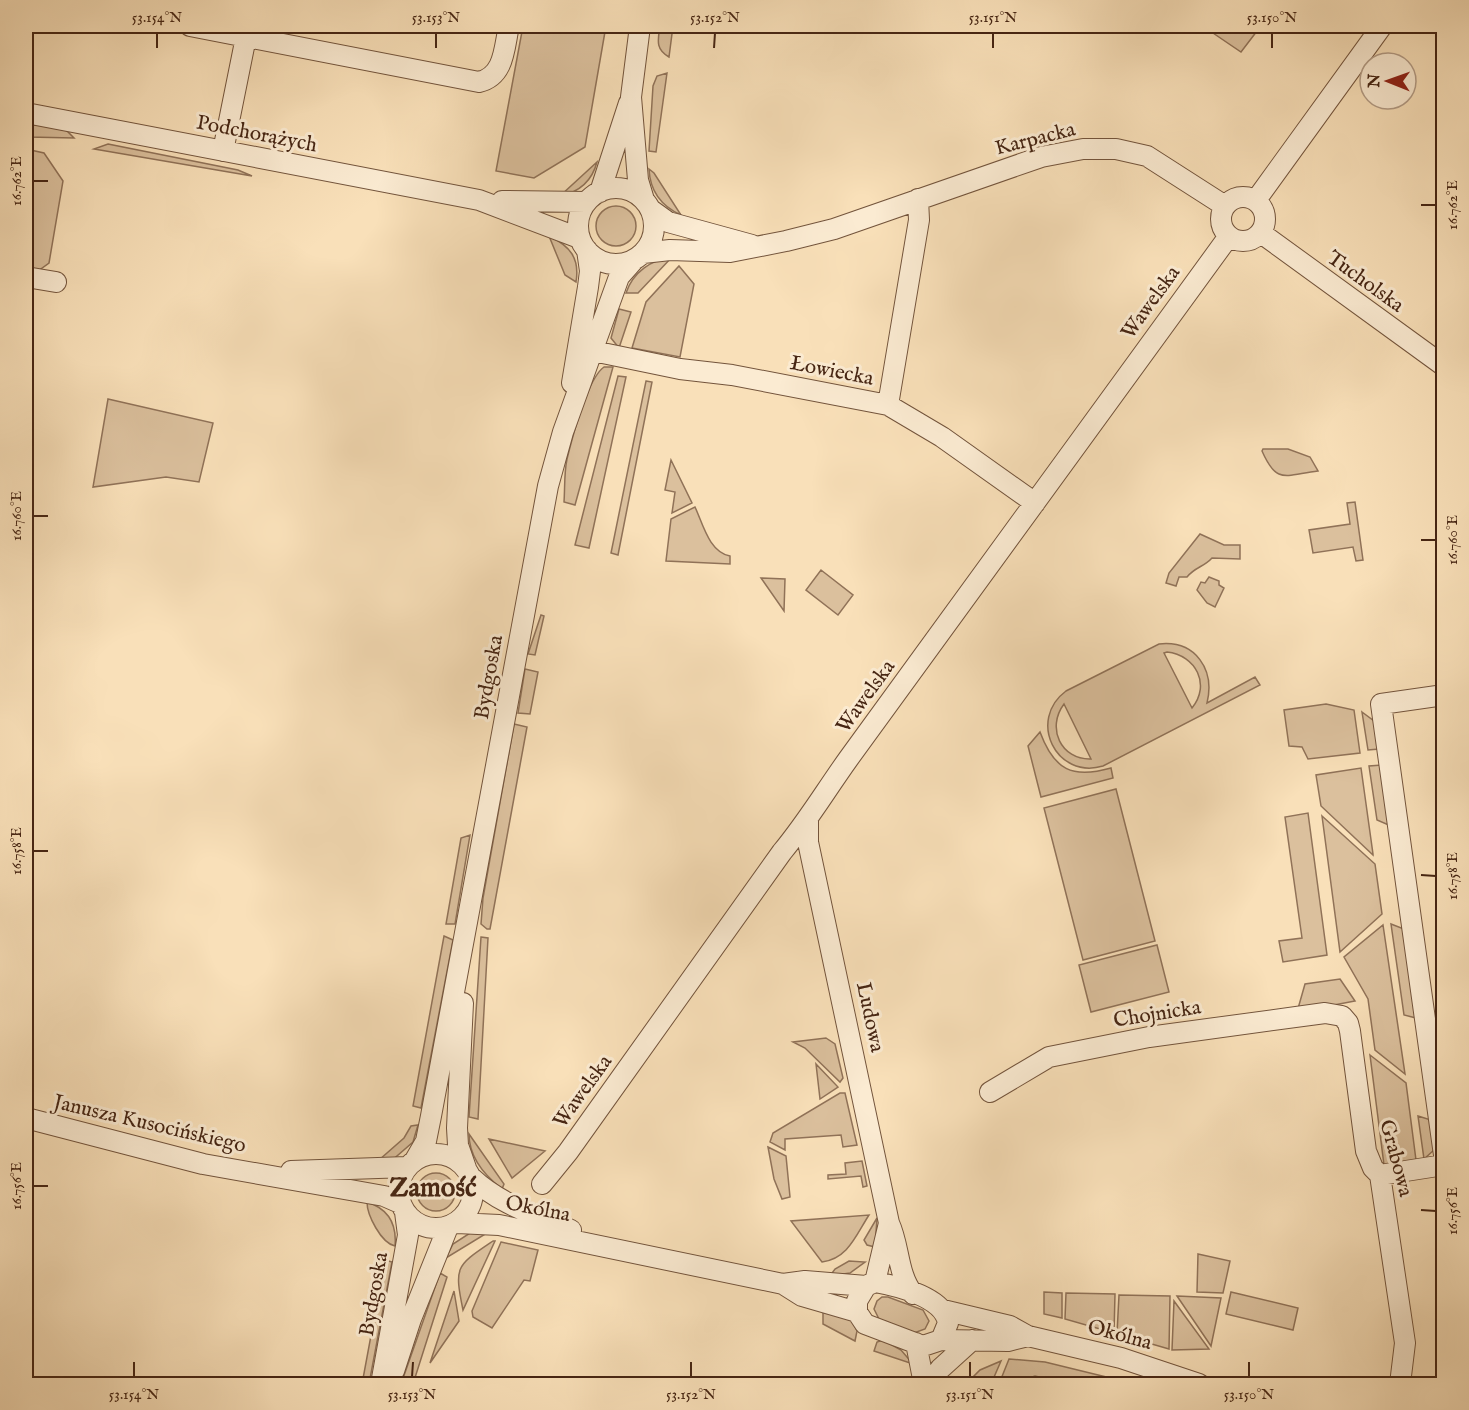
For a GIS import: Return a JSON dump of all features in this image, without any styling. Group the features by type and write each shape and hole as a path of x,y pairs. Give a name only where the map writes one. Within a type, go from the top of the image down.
{"street":[{"path":"190,26 479,82 491,77 500,67 509,26"},
{"path":"631,98 593,197 579,220 583,244 594,257 613,264 639,256 654,232 638,180 631,98 640,26"},
{"path":"1256,200 1382,26"},
{"path":"223,151 246,37"},
{"name":"Podchorążych","path":"26,113 479,200 570,204 593,197"},
{"name":"Karpacka","path":"639,256 670,250 730,252 834,229 1041,157 1072,150 1102,148 1147,156 1225,206"},
{"path":"593,197 613,188 624,189 647,205"},
{"path":"1248,197 1256,200 1265,212 1261,233 1256,238 1242,241 1229,236 1221,219 1225,206 1236,198 1248,197"},
{"path":"888,405 919,220 918,199"},
{"name":"Podchorążych","path":"479,200 583,244"},
{"name":"Karpacka","path":"647,205 668,222 758,246"},
{"name":"Tucholska","path":"1261,233 1443,366"},
{"name":"Wawelska","path":"542,1184 575,1143 782,852 808,821 813,809 843,767 1229,236"},
{"name":"Bydgoska","path":"563,432 590,271 583,244"},
{"name":"Bydgoska","path":"411,1164 426,1141 548,486 563,432 620,277 639,256"},
{"path":"26,277 56,282"},
{"name":"Łowiecka","path":"593,351 680,369 732,375 888,405 933,431 1035,503"},
{"path":"1443,695 1381,704 1443,1155"},
{"name":"Ludowa","path":"808,821 808,842 889,1223 898,1243 904,1281 913,1294"},
{"name":"Bydgoska","path":"466,931 457,1121 458,1145 469,1173"},
{"name":"Chojnicka","path":"990,1092 1058,1054 1149,1037 1325,1013 1342,1016"},
{"name":"Grabowa","path":"1342,1016 1348,1023 1350,1031 1366,1151 1373,1168 1380,1175 1406,1343 1400,1384"},
{"name":"Janusza Kusocińskiego","path":"26,1118 181,1159 384,1196 403,1208"},
{"path":"440,1154 458,1160 469,1173 473,1199 464,1216 453,1225 429,1228 420,1225 403,1208 399,1184 411,1164 424,1156 440,1154"},
{"name":"Janusza Kusocińskiego","path":"265,1173 411,1164"},
{"path":"1380,1175 1443,1165"},
{"name":"Okólna","path":"469,1173 487,1192 507,1203 609,1246"},
{"name":"Bydgoska","path":"381,1384 406,1243 403,1208"},
{"name":"Ludowa","path":"857,1312 857,1301 862,1284 879,1262 889,1223"},
{"name":"Bydgoska","path":"390,1384 411,1319 453,1225"},
{"name":"Okólna","path":"453,1225 499,1225 609,1246 783,1284 802,1296 857,1312 870,1328 928,1346 939,1341 1008,1341 1028,1336"},
{"path":"862,1284 879,1262"},
{"name":"Okólna","path":"783,1284 805,1281 862,1284 913,1294 944,1310 1010,1326 1028,1336 1121,1358 1199,1384"},
{"path":"940,1377 939,1341 948,1323 944,1310"},
{"path":"940,1377 972,1340"},
{"path":"916,1343 924,1384"}],"shaded area":[{"path":"523,26 606,26 585,147 534,178 496,171"},
{"path":"660,26 673,26 669,57 659,47"},
{"path":"1211,26 1257,31 1241,52 1210,31"},
{"path":"667,73 656,152 649,151 653,86 657,76"},
{"path":"36,124 66,130 74,138 28,137 32,126"},
{"path":"108,144 238,170 252,176 94,149"},
{"path":"26,149 44,153 63,181 49,263 38,271 26,269"},
{"path":"597,162 592,175 584,185 574,192 560,196"},
{"path":"649,169 654,173 681,215 658,197 654,191"},
{"path":"616,206 630,212 636,226 630,240 616,246 602,240 596,226 602,212"},
{"path":"549,236 563,244 572,254 576,266 576,282 565,275"},
{"path":"673,256 638,293 626,293 633,279 644,268"},
{"path":"679,266 694,284 680,357 632,348 646,302"},
{"path":"619,309 631,312 619,348 611,338"},
{"path":"604,367 613,367 575,505 564,502 567,459 586,396"},
{"path":"618,376 626,377 589,548 575,545"},
{"path":"646,381 652,382 618,555 611,553"},
{"path":"108,399 213,423 199,482 166,477 93,487"},
{"path":"1263,449 1288,449 1310,457 1318,471 1290,475 1278,473 1267,462"},
{"path":"671,460 692,503 672,513 675,492 665,490"},
{"path":"1355,502 1363,560 1356,561 1353,547 1313,553 1309,530 1350,524 1347,503"},
{"path":"695,507 712,543 717,549 730,556 730,564 666,561 671,519"},
{"path":"1200,534 1224,545 1240,545 1240,559 1212,558 1187,577 1179,577 1176,586 1166,583 1169,573"},
{"path":"821,570 853,595 838,615 806,590"},
{"path":"1209,577 1219,581 1219,585 1224,588 1215,607 1207,603 1197,590 1201,582 1205,583"},
{"path":"761,578 785,579 784,611"},
{"path":"541,615 544,616 535,655 528,654"},
{"path":"1159,644 1183,647 1193,652 1200,660 1208,679 1207,703 1255,677 1260,685 1103,766 1086,768 1072,764 1060,756 1052,745 1048,731 1049,717 1054,703 1066,691","holes":["1164,653 1186,659 1198,672 1200,690 1198,699 1192,708","1064,704 1091,759 1080,758 1072,754 1060,741 1056,723"]},
{"path":"525,669 538,672 530,714 518,713"},
{"path":"1326,704 1354,710 1360,753 1308,759 1302,747 1289,746 1284,710"},
{"path":"1362,712 1374,721 1379,749 1368,750"},
{"path":"514,724 527,727 490,929 487,929 481,924 483,898"},
{"path":"1040,732 1045,745 1058,763 1075,771 1085,772 1111,768 1113,778 1041,797 1028,746"},
{"path":"1382,765 1391,826 1377,820 1369,766"},
{"path":"1361,768 1373,855 1321,806 1316,775"},
{"path":"1116,789 1155,941 1083,960 1044,808"},
{"path":"1308,813 1327,955 1283,962 1279,941 1302,938 1285,817"},
{"path":"1322,816 1375,864 1382,914 1340,952"},
{"path":"470,835 455,924 446,924 461,838"},
{"path":"1391,924 1404,929 1416,1018 1404,1015"},
{"path":"1383,925 1405,1074 1375,1050 1368,999 1344,957"},
{"path":"444,936 453,940 421,1108 413,1106"},
{"path":"481,937 488,938 478,1119 469,1117"},
{"path":"1157,945 1169,992 1091,1012 1079,965"},
{"path":"1340,979 1355,1001 1297,1012 1305,984"},
{"path":"826,1038 835,1044 843,1078 840,1082 805,1048 793,1042"},
{"path":"1370,1055 1406,1083 1416,1160 1384,1165"},
{"path":"816,1064 838,1087 820,1099"},
{"path":"840,1093 845,1093 857,1145 843,1147 841,1135 785,1139 785,1150 770,1142 773,1133"},
{"path":"1418,1116 1431,1120 1434,1150 1424,1159"},
{"path":"418,1125 413,1142 390,1162 379,1160 404,1138 411,1126"},
{"path":"469,1134 504,1184 502,1189 479,1165 472,1150"},
{"path":"489,1139 545,1151 512,1178"},
{"path":"768,1147 786,1156 790,1197 782,1199 774,1179"},
{"path":"862,1161 867,1186 863,1187 861,1176 828,1179 828,1175 846,1174 845,1163"},
{"path":"436,1173 450,1178 455,1192 450,1206 436,1211 422,1206 417,1192 422,1178"},
{"path":"367,1202 381,1209 390,1218 395,1231 395,1246 385,1240 376,1228 369,1214"},
{"path":"869,1215 845,1251 831,1260 822,1262 791,1221"},
{"path":"877,1218 875,1247 867,1245 864,1240"},
{"path":"470,1233 487,1233 446,1258 453,1244"},
{"path":"495,1241 463,1310 459,1284 461,1268 471,1256"},
{"path":"501,1242 538,1250 530,1281 524,1280 492,1328 473,1317 472,1311"},
{"path":"1198,1254 1230,1261 1223,1293 1197,1292"},
{"path":"385,1260 392,1262 369,1384 362,1384"},
{"path":"849,1261 865,1262 850,1273 830,1276 835,1269"},
{"path":"440,1273 447,1277 413,1384 401,1384"},
{"path":"454,1291 459,1321 430,1363"},
{"path":"1044,1292 1062,1293 1062,1318 1044,1314"},
{"path":"1231,1292 1298,1308 1293,1330 1226,1314"},
{"path":"1066,1293 1115,1294 1114,1333 1065,1319"},
{"path":"1119,1295 1170,1296 1169,1349 1117,1334"},
{"path":"1177,1296 1221,1298 1211,1346"},
{"path":"882,1297 888,1297 923,1310 929,1321 925,1329 914,1333 879,1319 874,1309 877,1301"},
{"path":"1174,1301 1209,1349 1172,1350"},
{"path":"823,1309 851,1319 857,1331 855,1341 823,1324"},
{"path":"883,1340 901,1350 913,1364 874,1351 877,1342"},
{"path":"1009,1359 1045,1362 1135,1384 1069,1384 1035,1376 1010,1384 999,1384"},
{"path":"1001,1361 991,1384 966,1384 980,1370"}],"district":[{"name":"Zamość","path":"433,1187"}]}
